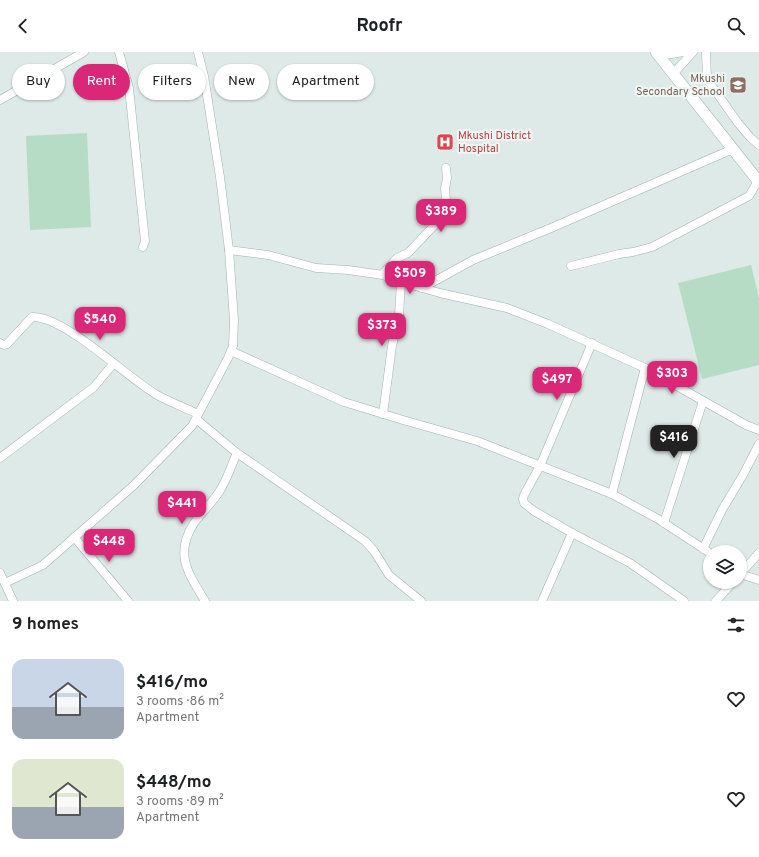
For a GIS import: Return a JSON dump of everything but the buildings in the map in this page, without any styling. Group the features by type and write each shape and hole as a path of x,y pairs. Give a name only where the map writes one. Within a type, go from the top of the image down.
{"street":[{"path":"0,100 84,52"},
{"path":"118,52 129,88 145,241 143,247"},
{"path":"5,583 43,564 133,486 192,426 233,346 234,320 229,250 220,178 204,76 198,52"},
{"path":"657,54 684,52"},
{"path":"673,74 693,52"},
{"path":"706,52 707,79 738,123 759,145"},
{"path":"571,266 652,247 749,196 759,181 657,54"},
{"path":"422,288 473,260 734,149"},
{"path":"382,275 397,258 408,253 413,246 447,212 445,188 447,178 446,168"},
{"path":"229,250 268,255 316,268 382,275 422,288 507,308 645,368 746,426 759,430"},
{"path":"383,414 392,346 399,315 401,282"},
{"path":"0,342 4,345 7,344 32,317 39,317 65,328 157,395 197,417 237,453 366,541 389,575 421,601"},
{"path":"592,344 540,466 524,495 524,503 534,511 572,533 630,563 684,601"},
{"path":"231,351 344,402 477,441 612,494 664,523 703,548"},
{"path":"0,458 94,387 113,364"},
{"path":"612,494 645,368"},
{"path":"664,523 703,401"},
{"path":"709,545 722,510 743,475 759,444"},
{"path":"205,601 189,575 183,552 185,541 194,523 219,493 237,453"},
{"path":"542,601 572,533"},
{"path":"74,537 128,601"},
{"path":"747,565 759,553"},
{"path":"0,573 13,601"},
{"path":"747,574 759,580"},
{"path":"716,601 727,589"}],"green space":[{"path":"87,133 91,227 30,230 26,136"},
{"path":"751,265 759,298 759,365 702,379 678,283"}],"place":[{"name":"Mkushi Secondary School","path":"738,85"},
{"name":"Mkushi District Hospital","path":"445,142"}]}
